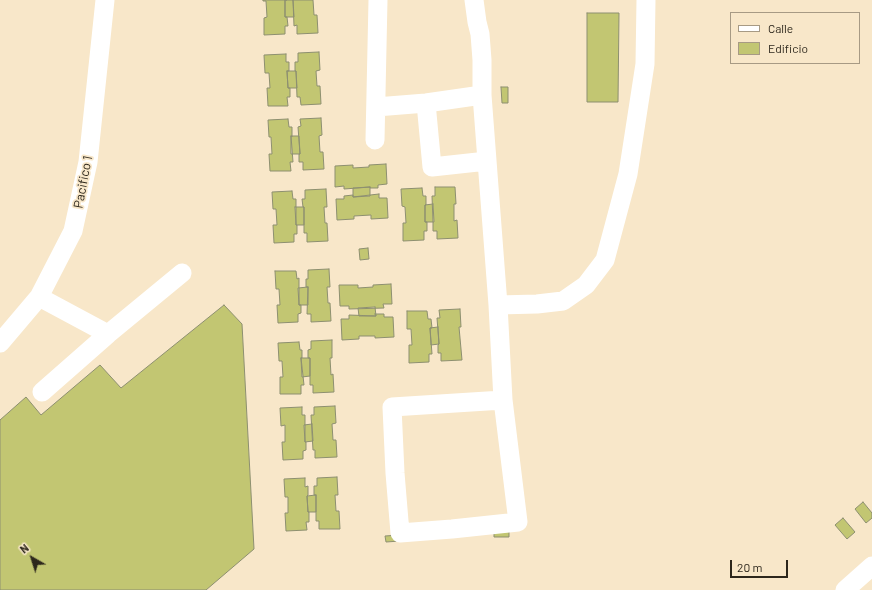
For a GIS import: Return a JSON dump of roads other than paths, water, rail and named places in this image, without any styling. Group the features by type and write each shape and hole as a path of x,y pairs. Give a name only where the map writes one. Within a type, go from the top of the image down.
{"street":[{"name":"Pacifico 1","path":"0,342 39,297 73,231 88,162 105,0"},
{"path":"374,140 378,0"},
{"path":"474,0 476,22 480,34 482,60 482,95 498,305 503,400 518,522 400,533 392,407 503,400"},
{"path":"498,305 537,304 563,301 586,285 605,260 628,174 645,64 646,0"},
{"path":"376,107 426,103 482,95"},
{"path":"426,103 432,167 487,161"},
{"path":"42,392 108,334 182,273"},
{"path":"39,297 108,334"},
{"path":"845,590 872,566"}]}
